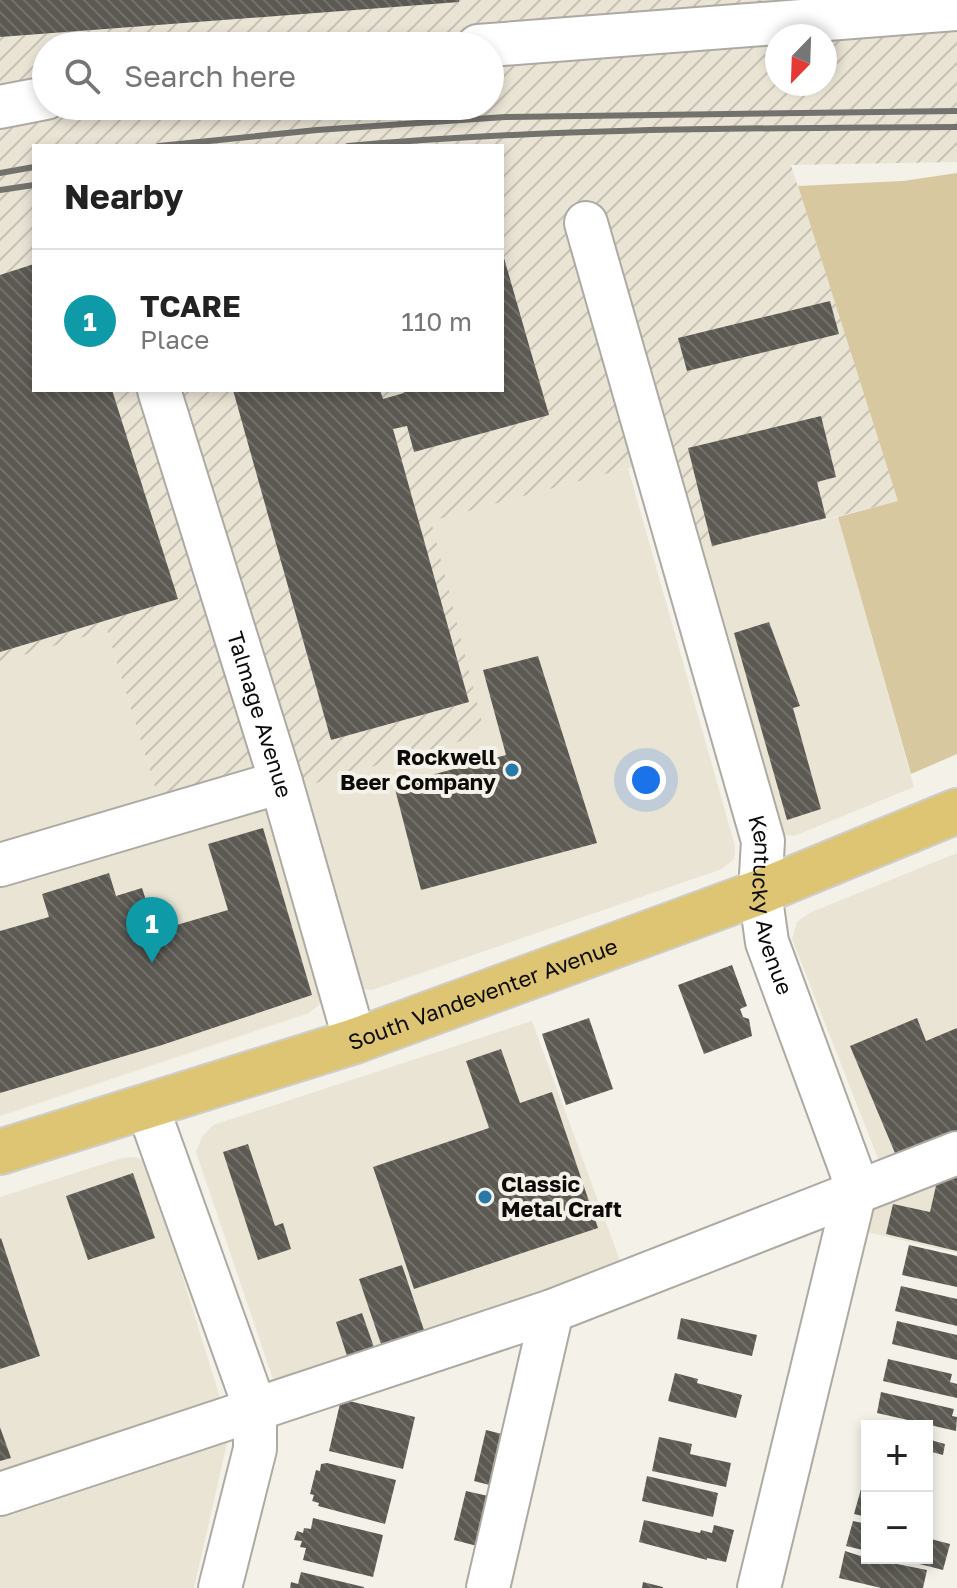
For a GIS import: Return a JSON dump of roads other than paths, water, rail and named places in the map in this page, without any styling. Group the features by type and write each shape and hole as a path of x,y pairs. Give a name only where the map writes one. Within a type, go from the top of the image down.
{"main road":[{"name":"South Vandeventer Avenue","path":"0,1152 355,1041 760,892 957,811"}],"street":[{"path":"504,44 896,7 957,9"},
{"path":"0,107 32,101"},
{"name":"Kentucky Avenue","path":"586,223 763,841 760,892 767,942 852,1173 854,1196 759,1588"},
{"name":"Talmage Avenue","path":"160,392 281,782 355,1041"},
{"path":"0,865 281,782"},
{"path":"147,1106 255,1408 255,1449 220,1588"},
{"path":"0,1494 552,1311 854,1196 957,1153"},
{"path":"488,1588 552,1311"}],"railway":[{"path":"504,117 957,111"},
{"path":"179,144 462,120"},
{"path":"373,144 576,132 957,127"},
{"path":"0,173 32,167"},
{"path":"0,190 32,185"}],"place":[{"name":"Rockwell Beer Company","path":"512,770"},
{"name":"TCARE","path":"152,963"},
{"name":"Classic Metal Craft","path":"485,1197"}]}
